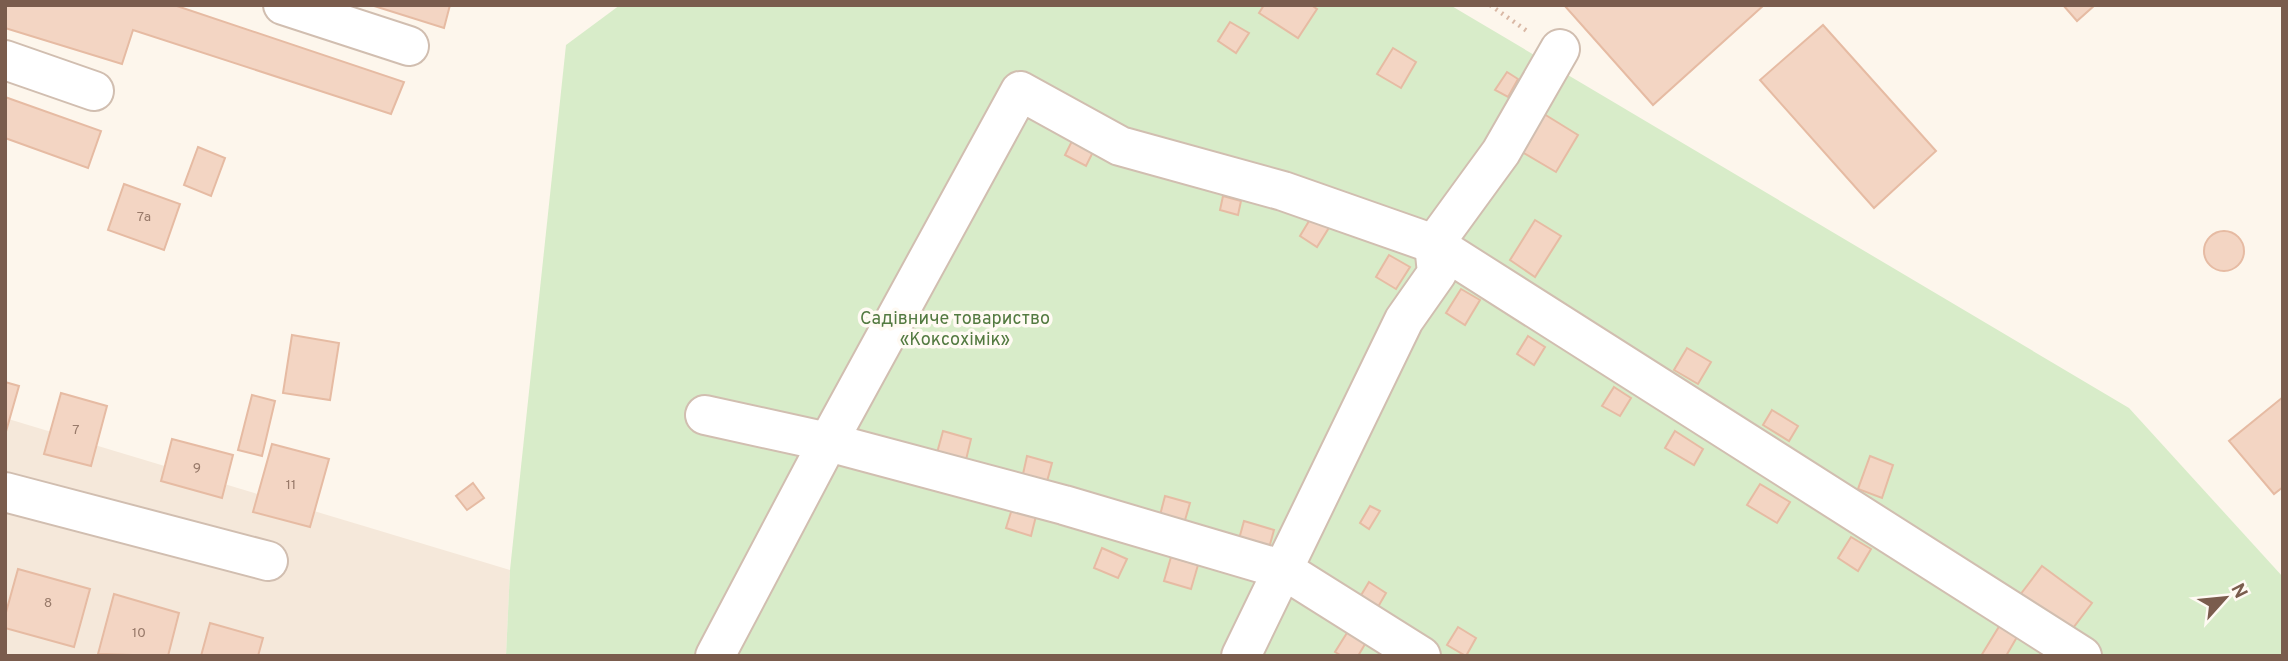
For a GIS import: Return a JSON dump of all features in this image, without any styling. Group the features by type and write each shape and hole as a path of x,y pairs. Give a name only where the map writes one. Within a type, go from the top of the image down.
{"street":[{"path":"283,5 409,46"},
{"path":"1241,656 1404,320 1437,272 1434,244 1501,152 1560,49"},
{"path":"5,60 94,91"},
{"path":"715,656 828,442 1020,91 1120,146 1283,191 1434,244 2082,656"},
{"path":"705,415 828,442 1064,505 1284,570 1421,656"},
{"path":"5,492 268,562"}],"path":[{"path":"1490,5 1518,26 1560,49"}],"shaded area":[{"path":"5,418 510,570 506,656 5,656"}],"green space":[{"name":"Садівниче товариство «Коксохімік»","path":"620,5 1450,5 2129,408 2283,577 2283,656 506,656 510,570 566,45"}],"building":[{"path":"5,5 174,5 404,82 391,114 133,30 122,64 5,28"},
{"path":"371,5 450,5 444,28"},
{"path":"1264,5 1311,5 1317,9 1298,38 1259,13"},
{"path":"1564,5 1764,5 1653,105"},
{"path":"2063,5 2095,5 2077,21"},
{"path":"1230,22 1249,33 1236,53 1218,41"},
{"path":"1823,25 1936,151 1874,208 1760,80"},
{"path":"1393,48 1416,62 1401,88 1377,74"},
{"path":"1507,72 1518,79 1508,97 1495,90"},
{"path":"5,97 101,131 88,168 5,138"},
{"path":"1544,114 1578,135 1556,172 1522,152"},
{"path":"1075,135 1096,146 1086,166 1065,155"},
{"path":"198,147 225,158 211,196 184,185"},
{"path":"124,184 180,204 164,250 108,230"},
{"path":"1223,196 1241,201 1238,215 1220,210"},
{"path":"1312,216 1330,226 1317,247 1300,236"},
{"path":"1535,220 1561,236 1535,277 1510,260"},
{"path":"2224,231 2238,237 2244,251 2238,265 2224,271 2210,265 2204,251 2210,237"},
{"path":"1389,255 1410,267 1396,289 1376,277"},
{"path":"1461,289 1480,300 1465,325 1446,313"},
{"path":"292,335 339,343 330,400 283,393"},
{"path":"1528,336 1545,347 1534,365 1517,354"},
{"path":"1687,348 1711,362 1698,384 1674,370"},
{"path":"5,382 19,386 5,435"},
{"path":"1614,387 1631,398 1620,416 1602,406"},
{"path":"61,393 107,406 91,466 44,454"},
{"path":"252,395 275,401 262,456 238,450"},
{"path":"2283,397 2283,487 2274,494 2229,441"},
{"path":"1772,410 1798,426 1789,441 1763,425"},
{"path":"943,431 971,439 964,468 935,460"},
{"path":"1675,431 1703,449 1694,465 1665,448"},
{"path":"172,439 233,455 222,498 161,481"},
{"path":"272,444 329,459 310,527 253,512"},
{"path":"1027,456 1052,463 1045,489 1021,483"},
{"path":"1870,456 1893,465 1882,498 1858,489"},
{"path":"473,483 484,498 467,510 456,496"},
{"path":"1760,484 1790,502 1777,523 1747,505"},
{"path":"1165,496 1190,503 1183,527 1159,519"},
{"path":"1370,506 1380,511 1369,529 1360,523"},
{"path":"1012,509 1036,516 1031,536 1006,528"},
{"path":"1244,521 1274,530 1269,548 1239,539"},
{"path":"1851,537 1871,549 1858,571 1838,558"},
{"path":"1102,548 1127,559 1118,578 1094,568"},
{"path":"1171,557 1198,565 1191,589 1164,581"},
{"path":"2042,566 2092,603 2070,632 2020,595"},
{"path":"18,569 90,589 74,647 5,628 5,616"},
{"path":"1369,582 1386,593 1378,607 1360,597"},
{"path":"114,594 179,613 168,656 98,654"},
{"path":"210,623 263,638 258,656 201,656"},
{"path":"2000,625 2017,637 2006,656 1981,656"},
{"path":"1458,627 1476,638 1466,656 1447,645"},
{"path":"1350,628 1368,639 1358,656 1342,656 1335,652"}]}
